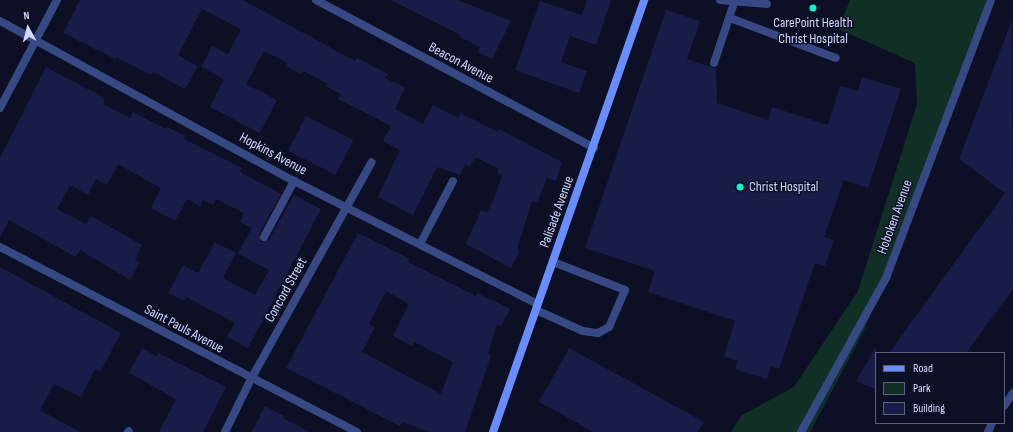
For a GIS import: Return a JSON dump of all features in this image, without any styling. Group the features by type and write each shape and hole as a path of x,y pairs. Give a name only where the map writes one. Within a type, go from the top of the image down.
{"main road":[{"name":"Palisade Avenue","path":"493,432 594,148 644,0"}],"street":[{"path":"0,108 57,0"},
{"name":"Beacon Avenue","path":"316,0 594,148"},
{"path":"720,0 767,4 762,0"},
{"name":"Hoboken Avenue","path":"800,432 886,278 991,0"},
{"path":"714,63 730,18 734,1"},
{"path":"730,18 836,58"},
{"name":"Hopkins Avenue","path":"0,21 294,181 420,244 583,332 598,333 609,327 625,290 553,262"},
{"name":"Concord Street","path":"225,432 251,379 372,162"},
{"path":"264,237 294,181"},
{"path":"420,244 453,181"},
{"name":"Saint Pauls Avenue","path":"0,247 251,379 357,432"},
{"path":"1005,405 1013,393"}],"green space":[{"path":"850,0 991,0 864,331 810,432 731,432 742,415 794,387 858,291 917,104 915,63 838,29"}],"building":[{"path":"80,0 243,0 355,61 357,58 388,74 385,78 405,88 395,109 423,124 433,105 458,118 461,113 498,132 499,129 562,162 556,181 547,178 537,203 532,201 517,249 520,251 511,268 466,244 481,210 487,213 493,201 502,176 497,174 499,169 475,157 470,167 465,164 460,175 437,167 413,215 378,197 400,150 383,141 391,126 338,99 341,94 327,87 328,84 303,71 301,74 286,66 288,63 264,51 246,84 277,100 260,133 210,107 224,79 201,67 212,46 228,54 241,29 202,9 178,55 198,66 185,89 153,72 151,75 63,33"},
{"path":"391,0 457,0 511,21 492,59 478,52 480,47 460,37 461,35"},
{"path":"587,0 611,0 596,45 570,36 561,62 587,71 579,93 515,70 540,1 582,15"},
{"path":"666,10 700,21 687,59 716,69 717,103 768,120 772,107 828,125 840,86 858,91 862,77 901,89 868,188 844,180 824,237 834,240 825,266 815,263 779,369 771,366 767,379 735,369 738,361 724,356 735,321 648,292 655,271 585,248"},
{"path":"1012,20 1013,289 967,352 890,352 1005,193 959,159"},
{"path":"46,67 95,93 105,100 103,104 130,118 133,112 166,129 167,127 185,136 184,139 242,168 240,172 281,194 259,234 262,242 269,240 294,195 321,209 248,348 227,337 235,323 186,297 184,301 168,293 183,265 198,273 215,242 236,253 223,278 255,295 269,270 238,254 252,228 240,222 244,213 216,199 213,205 203,200 200,206 187,199 175,221 151,208 161,188 118,164 107,185 96,179 88,195 70,185 57,209 86,224 91,216 142,245 135,260 140,262 130,280 80,250 76,257 9,220 0,237 0,158"},
{"path":"306,116 353,140 336,175 288,151"},
{"path":"358,233 410,259 408,262 476,296 477,293 510,309 501,326 497,324 488,354 491,356 465,432 430,432 402,422 400,426 286,368","holes":["386,291 409,304 393,336 412,346 414,342 453,362 441,394 362,352 375,327 369,324"]},
{"path":"0,267 121,333 100,372 95,369 81,397 54,384 40,410 80,432 0,432"},
{"path":"876,347 875,389 856,381"},
{"path":"142,348 156,356 158,353 226,387 203,432 159,432 176,399 129,373"},
{"path":"569,348 704,422 698,432 594,432 539,402"},
{"path":"265,406 284,416 283,418 310,432 252,432"}],"place":[{"name":"CarePoint Health Christ Hospital","path":"813,8"},
{"name":"Christ Hospital","path":"740,187"}]}
